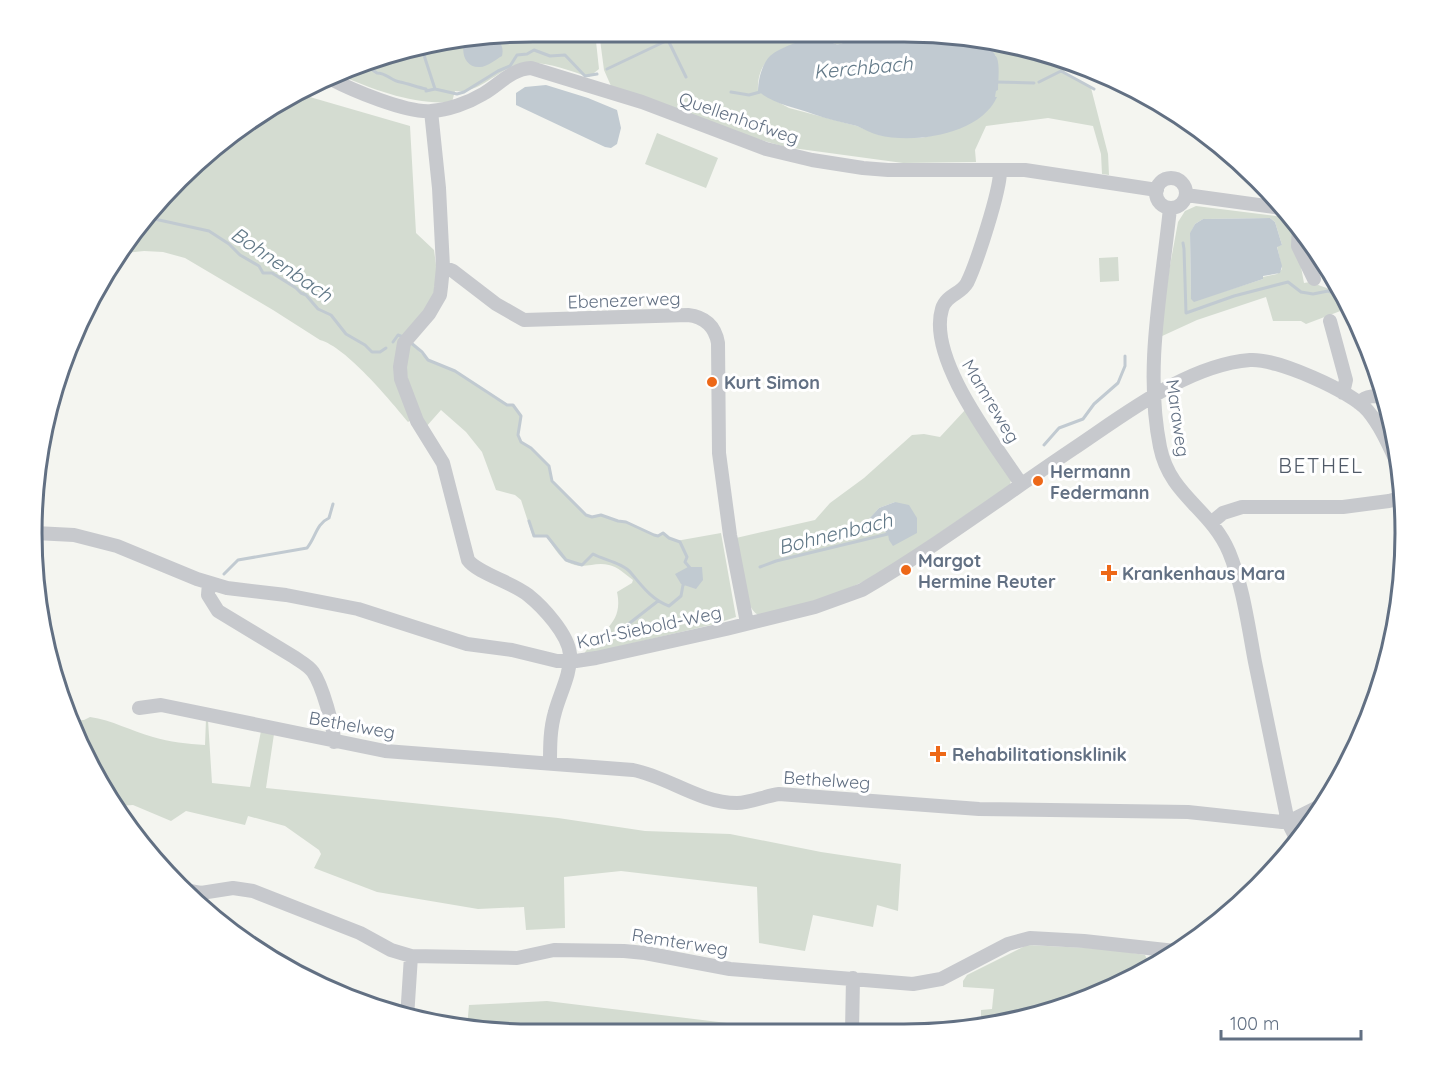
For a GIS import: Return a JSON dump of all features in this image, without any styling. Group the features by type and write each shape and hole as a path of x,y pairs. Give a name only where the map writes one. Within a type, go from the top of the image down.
{"street":[{"name":"Quellenhofweg","path":"337,83 410,109 431,111 474,99 514,73 531,68 620,95 749,143 793,156 863,168 905,171 1025,170 1157,190"},
{"path":"431,111 437,161 443,267 440,295 429,314 402,348 400,367 404,389 417,421 443,463 468,560 474,566 518,587 544,610 558,627 567,646 569,661 553,720 550,763"},
{"name":"Mamreweg","path":"1000,170 1000,184 974,264 964,286 952,294 942,308 941,331 946,358 955,382 1021,484"},
{"path":"1171,178 1184,185 1186,195 1182,204 1170,208 1159,201 1157,190 1162,182 1171,178"},
{"path":"1186,195 1271,207"},
{"name":"Maraweg","path":"1170,208 1154,337 1154,397 1158,436 1167,469 1180,491 1212,522 1228,551 1238,578 1288,822"},
{"path":"1298,240 1298,246 1314,279"},
{"name":"Ebenezerweg","path":"443,267 453,271 508,312 524,320 688,315 700,316 710,324 718,343 719,453 730,535 747,623"},
{"path":"1330,321 1346,380 1343,393"},
{"name":"Karl-Siebold-Weg","path":"42,533 74,535 117,546 227,588 286,595 358,609 467,644 512,650 557,661 569,661 596,658 815,607 862,590 1154,397 1179,382 1217,366 1258,359 1288,368 1343,393 1359,403 1381,429 1387,441"},
{"path":"1359,403 1364,398 1375,396"},
{"path":"1212,522 1223,513 1242,507 1343,507 1394,500"},
{"path":"209,583 208,595 218,611 300,661 315,675 334,742"},
{"name":"Bethelweg","path":"138,708 161,705 385,751 644,772 709,800 722,802 743,803 778,794 979,809 1188,812 1288,822"},
{"path":"1293,833 1288,822 1308,812"},
{"name":"Remterweg","path":"199,893 233,888 253,891 360,933 391,950 411,956 517,957 554,950 624,951 730,969 913,984 930,982 955,973 1008,944 1030,938 1163,950"},
{"path":"408,1007 411,956"},
{"path":"852,1024 853,978"}],"shaded area":[{"path":"596,42 599,69 589,77 563,68 528,63 511,67 472,89 455,91 452,102 409,99 347,78 406,59 469,46 501,43"},
{"path":"600,42 802,42 770,57 759,77 758,91 789,108 857,126 879,135 921,138 951,131 995,97 996,56 990,49 1000,51 1063,68 1065,73 1091,88 1108,154 1109,175 1102,174 1101,154 1093,126 1048,118 986,126 975,150 976,162 903,163 785,147 751,137 611,86 604,70"},
{"path":"309,97 410,126 416,233 434,250 436,265 436,295 404,337 411,420 408,422 355,363 331,345 185,258 163,252 130,252 164,209 209,164 260,125"},
{"path":"657,133 718,158 706,188 645,164"},
{"path":"1196,206 1279,216 1295,236 1304,283 1310,282 1330,289 1341,311 1306,324 1301,321 1273,321 1266,297 1197,320 1160,337 1178,222 1185,211","holes":["1270,218 1275,222 1282,245 1277,246 1282,269 1277,274 1194,301 1191,298 1190,234 1195,224 1203,219"]},
{"path":"1118,257 1119,281 1100,282 1099,258"},
{"path":"409,341 430,361 456,372 500,401 513,405 521,416 518,435 521,442 531,448 549,466 552,481 586,515 592,517 601,515 626,522 654,535 658,536 663,533 676,541 721,533 736,617 583,655 614,620 618,603 617,592 633,580 609,565 578,566 564,560 546,536 533,537 521,500 515,495 496,490 482,452 466,432 441,410 425,428 407,392 405,349"},
{"path":"966,409 1011,480 1010,485 867,580 837,593 790,608 758,615 753,610 748,602 742,580 736,538 815,520 830,503 864,478 912,435 924,434 940,437","holes":["895,502 916,532 889,534 881,529 861,529 879,508"]},
{"path":"90,717 159,739 205,745 206,719 208,720 212,783 250,787 261,731 274,734 266,788 558,818 645,831 730,834 821,852 901,864 898,911 877,905 873,927 813,915 805,951 759,943 757,887 621,871 564,877 565,928 526,930 524,907 478,909 377,892 314,868 321,854 319,850 285,826 248,816 245,825 186,811 171,821 133,805 125,806 79,720"},
{"path":"1027,945 1107,949 1145,955 1147,959 1092,987 1062,998 981,1018 981,1010 992,1009 994,989 963,987 963,981 967,975"},
{"path":"547,1001 735,1024 501,1023 468,1020 469,1005"}],"water":[{"path":"797,42 936,43 990,49 997,58 999,70 998,90 995,97 997,97 988,110 961,128 927,137 893,138 777,102 758,91 763,68 767,59 775,52"},
{"path":"500,43 503,50 502,56 488,65 475,67 466,60 463,48"},
{"path":"546,85 617,110 621,128 617,144 611,148 605,147 516,105 516,93 525,87"},
{"path":"1270,218 1275,222 1282,245 1277,247 1282,266 1280,273 1263,276 1263,279 1194,302 1191,299 1190,233 1195,224 1203,219"},
{"path":"895,502 909,505 917,518 917,533 893,546 888,534 881,529 860,529 879,508"},
{"path":"688,567 702,567 703,580 696,589 681,584 675,574"}],"waterway":[{"name":"Kerchbach","path":"607,69 664,42"},
{"name":"Kerchbach","path":"669,42 686,77"},
{"name":"Kerchbach","path":"371,69 394,80 426,89 426,91 435,89 457,94 510,66 517,55 527,54 534,50 550,56 565,55 585,76 597,74"},
{"path":"424,54 435,89"},
{"name":"Kerchbach","path":"1039,82 1061,71 1094,89"},
{"name":"Kerchbach","path":"996,82 1034,83"},
{"name":"Kerchbach","path":"731,92 749,95 760,92"},
{"name":"Bohnenbach","path":"155,219 209,231 229,244 240,255 259,266 263,273 272,273 306,295 318,309 331,315 346,334 372,352 380,352 386,348"},
{"name":"Bohnenbach","path":"1183,243 1186,313 1234,296 1288,282 1301,292 1313,294 1331,292"},
{"name":"Bohnenbach","path":"393,342 398,335 403,337"},
{"name":"Bohnenbach","path":"410,342 428,360 455,371 507,405 513,405 521,416 518,435 521,442 531,448 549,466 552,481 586,515 592,517 601,515 626,522 658,536 663,533 680,542 687,557 685,562 690,568"},
{"name":"Bohnenbach","path":"1044,445 1059,428 1083,419 1094,404 1118,383 1125,366 1125,356"},
{"name":"Bohnenbach","path":"224,574 238,560 307,548 319,527 329,518 333,504"},
{"name":"Bohnenbach","path":"529,521 534,536 547,536 566,560 582,565 593,554 618,564 628,570 652,596 669,606 681,596 683,585 686,583"},
{"name":"Bohnenbach","path":"760,567 776,561 892,533"},
{"path":"622,629 658,601"}],"place":[{"name":"Kurt Simon","path":"712,382"},
{"name":"Hermann Federmann","path":"1038,481"},
{"name":"Margot Hermine Reuter","path":"906,570"},
{"name":"Krankenhaus Mara","path":"1109,573"},
{"name":"Rehabilitationsklinik","path":"938,754"}],"district":[{"name":"BETHEL","path":"1321,465"}]}
